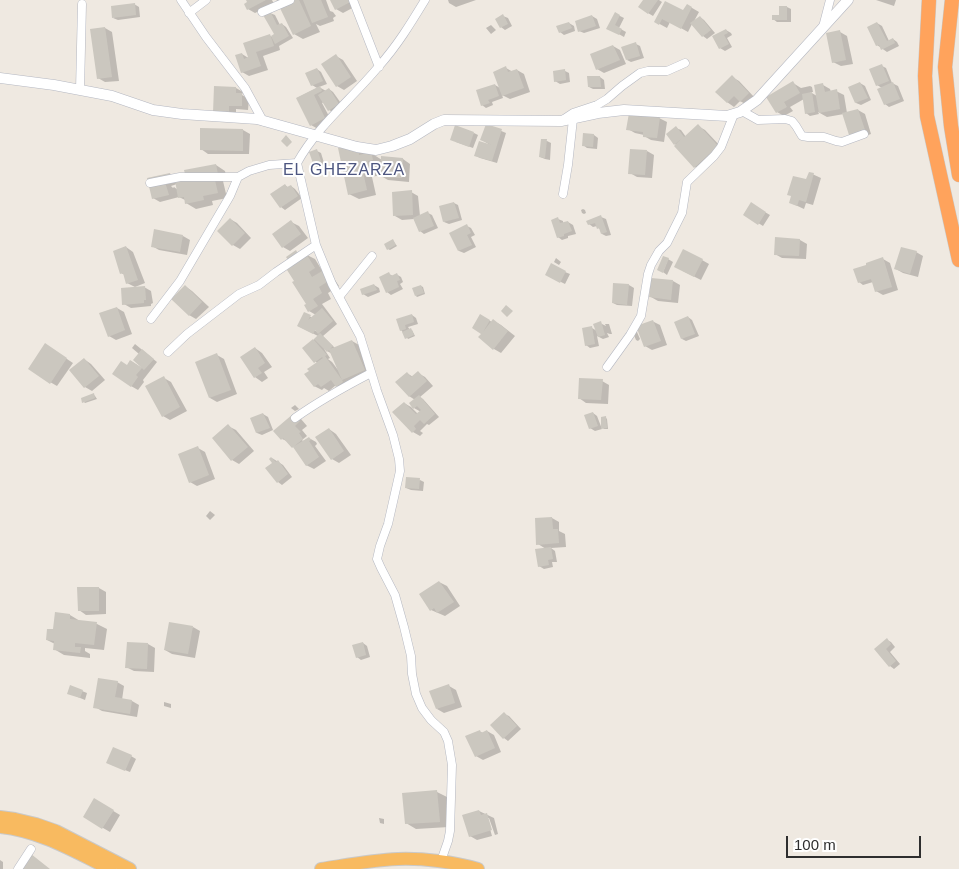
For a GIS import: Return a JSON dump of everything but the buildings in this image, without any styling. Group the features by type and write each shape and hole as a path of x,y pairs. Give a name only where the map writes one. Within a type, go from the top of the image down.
{"highway":[{"path":"929,0 925,76 927,116 959,260"},
{"path":"952,0 945,67 951,126 959,175"},
{"path":"0,817 36,824 56,831 130,869"},
{"path":"0,827 33,833 110,869"},
{"path":"321,869 400,859 441,861 478,869"}],"street":[{"path":"181,0 206,37 245,88 263,121"},
{"path":"190,13 206,0"},
{"path":"262,12 290,0"},
{"path":"353,0 379,67"},
{"path":"425,0 400,40 379,67 314,136 297,163 316,245 332,284 360,336 393,435 399,459 400,472 388,524 377,560 395,595 411,656 416,694 422,708 444,732 448,741 452,765 450,831 441,861"},
{"path":"822,28 830,0"},
{"path":"0,78 112,96 154,110 182,114 257,119 314,136 376,150 410,139 444,120 561,121 624,110 727,116 738,112 757,100 848,0"},
{"path":"80,90 82,4"},
{"path":"561,121 573,113 602,102 640,73 648,71 667,72 685,63"},
{"path":"738,112 758,120 785,119 792,121 802,136 824,136 842,142 864,134"},
{"path":"607,367 641,316 651,265 659,251 668,243 682,212 687,182 714,156 738,112"},
{"path":"563,194 568,165 572,118"},
{"path":"150,183 180,177 238,177 269,165 297,163"},
{"path":"151,319 185,273 230,196 238,177"},
{"path":"168,352 187,334 239,294 259,285 316,245"},
{"path":"339,297 372,256"},
{"path":"295,418 316,403 371,373"},
{"path":"18,869 31,849"}],"district":[{"name":"EL GHEZARZA","path":"344,171"}]}
